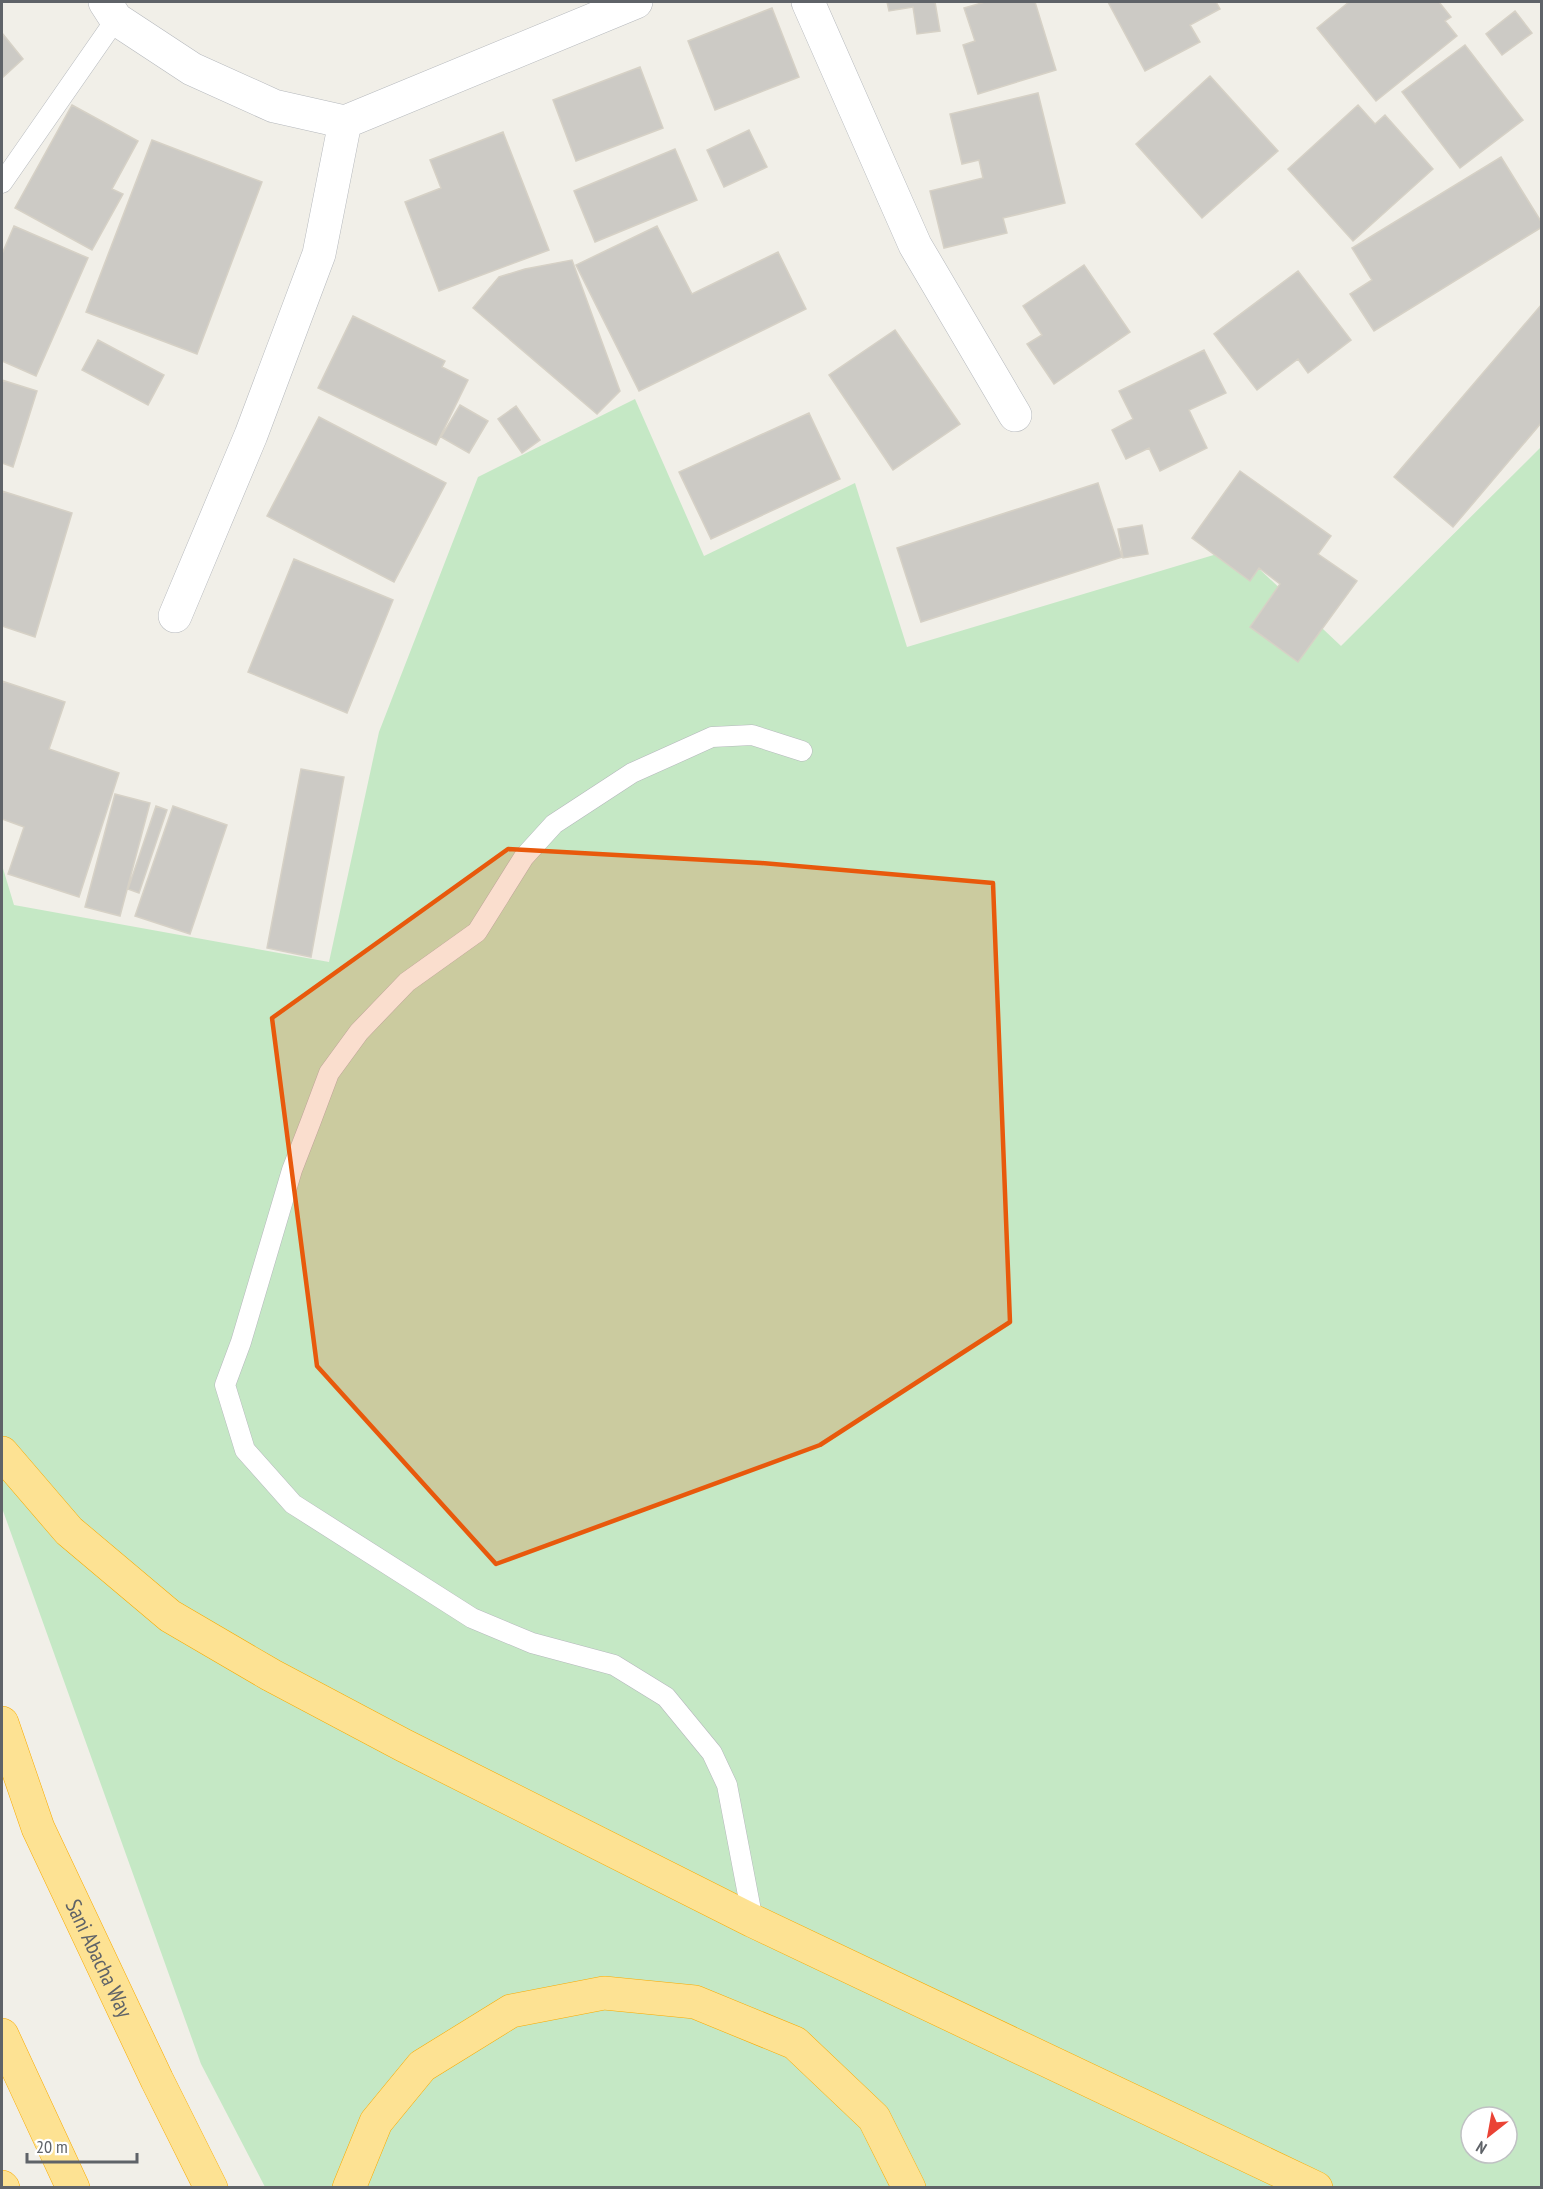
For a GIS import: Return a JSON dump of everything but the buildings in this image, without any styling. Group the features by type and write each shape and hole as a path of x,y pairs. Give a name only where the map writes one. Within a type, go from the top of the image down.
{"highway":[{"path":"2,1453 69,1531 170,1616 271,1675 393,1740 753,1922 1316,2187"},
{"name":"Sani Abacha Way","path":"2,1723 38,1828 157,2080 211,2187"},
{"path":"349,2187 376,2122 422,2066 511,2011 604,1993 695,2002 795,2043 874,2118 909,2187"},
{"path":"2,2035 73,2187"}],"street":[{"path":"111,10 192,69 274,106 345,122 636,2"},
{"path":"808,2 915,244 1015,415"},
{"path":"175,616 251,435 319,254 345,122"}],"lane":[{"path":"2,183 111,10"},
{"path":"753,1922 727,1785 712,1753 666,1697 614,1665 532,1643 472,1618 293,1504 245,1450 225,1385 241,1342 292,1170 329,1073 358,1032 407,982 477,932 524,857 554,824 632,773 712,737 752,735 802,751"}],"highlighted area":[{"path":"508,849 761,863 993,883 1010,1322 820,1445 496,1564 317,1366 272,1018"}],"green space":[{"path":"635,399 704,556 855,483 907,647 1237,548 1341,646 1541,447 1541,2187 265,2187 201,2064 2,1508 2,865 14,905 329,962 379,732 478,477"}]}
